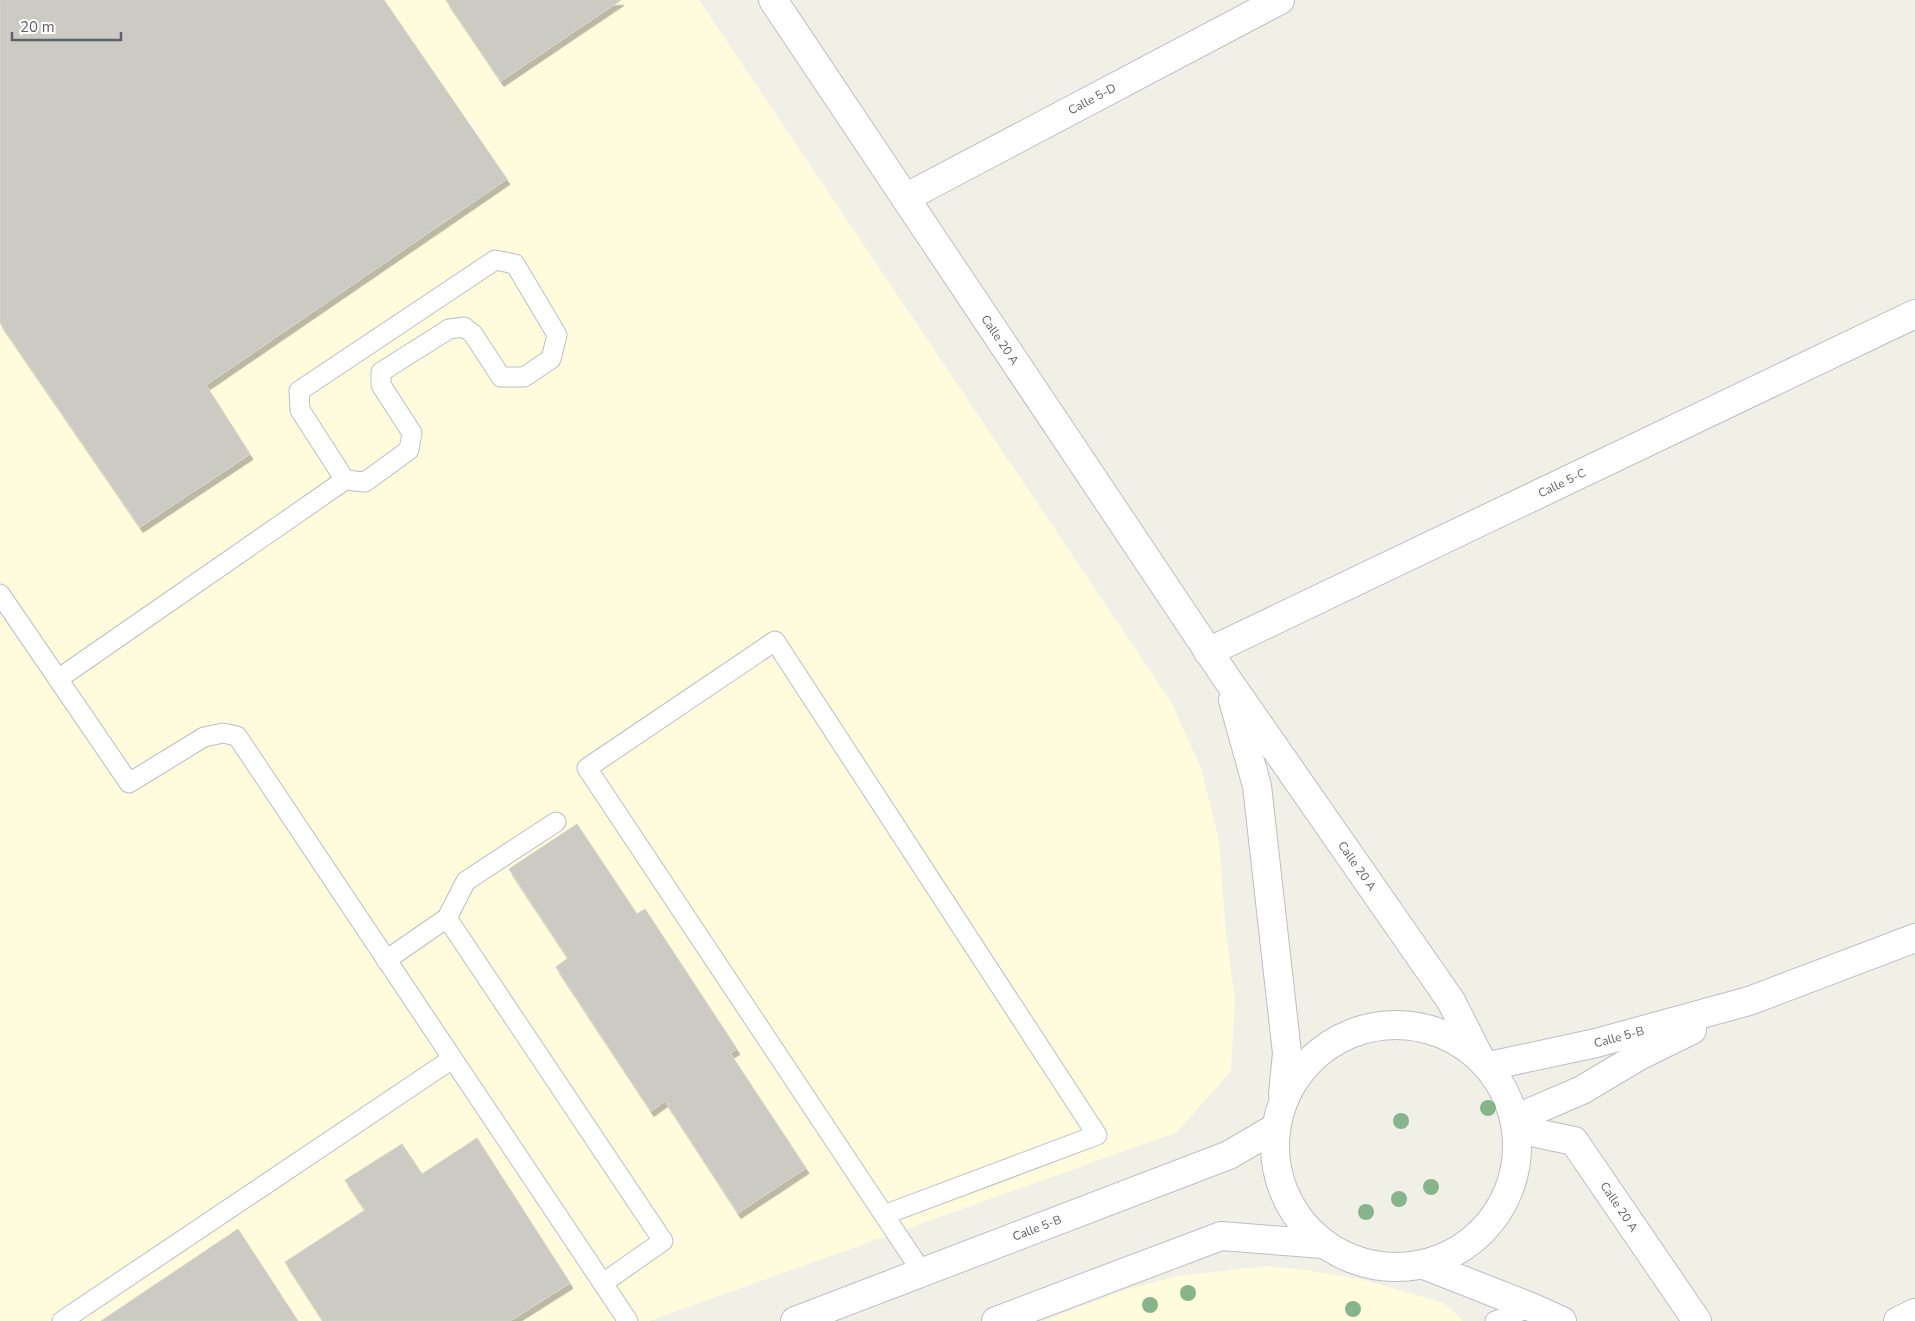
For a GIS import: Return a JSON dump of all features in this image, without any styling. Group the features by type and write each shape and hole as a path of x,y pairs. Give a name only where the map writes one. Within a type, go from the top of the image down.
{"street":[{"name":"Calle 20 A","path":"773,0 1208,652 1451,1001 1484,1061 1505,1091 1516,1124 1518,1155 1513,1180 1503,1204 1489,1225 1470,1243 1448,1256 1424,1265"},
{"name":"Calle 5-D","path":"905,198 1280,0"},
{"name":"Calle 5-C","path":"1208,652 1915,314"},
{"name":"Calle 20 A","path":"1227,679 1258,786 1287,1053 1283,1101"},
{"name":"Calle 5-B","path":"1484,1061 1596,1043 1749,1001 1915,938"},
{"name":"Calle 5-B","path":"1516,1124 1582,1090 1640,1056 1749,1001"},
{"path":"1484,1061 1455,1039 1428,1028 1399,1024 1369,1028 1342,1037 1317,1053 1297,1075 1283,1101 1276,1128 1275,1161 1283,1192 1299,1221 1322,1244 1353,1260 1388,1268 1424,1265 1562,1321"},
{"name":"Calle 20 A","path":"1516,1124 1574,1141 1697,1321"},
{"name":"Calle 5-B","path":"795,1321 1229,1155 1276,1128"},
{"path":"996,1321 1221,1236 1322,1244"},
{"path":"1898,1321 1915,1314"}],"lane":[{"path":"58,679 345,480 364,482 409,450 412,433 381,385 381,372 449,329 464,327 473,334 501,377 524,377 551,359 557,335 515,264 495,260 299,391 300,410 345,480"},
{"path":"0,594 129,783 204,737 223,733 237,736 628,1321"},
{"path":"884,1216 1097,1135 775,641 587,768 884,1216 922,1272"},
{"path":"386,960 447,918 466,881 556,822"},
{"path":"447,918 663,1240 603,1283"},
{"path":"62,1321 452,1059"},
{"path":"1495,1321 1531,1307"}],"shaded area":[{"path":"0,0 699,0 1171,702 1201,768 1219,841 1226,934 1235,999 1231,1071 1177,1132 649,1321 0,1321"},
{"path":"1266,1266 1361,1279 1444,1303 1463,1321 1044,1321 1125,1290 1178,1276"}],"building":[{"path":"0,0 384,0 507,179 206,385 250,454 140,527 0,323"},
{"path":"446,0 621,0 501,81"},
{"path":"577,824 637,914 645,909 737,1049 730,1053 806,1168 738,1213 665,1101 651,1111 556,967 568,958 509,869"},
{"path":"477,1138 570,1283 510,1321 323,1321 285,1262 365,1210 345,1180 402,1144 422,1174"},
{"path":"238,1229 298,1321 101,1321"}]}
